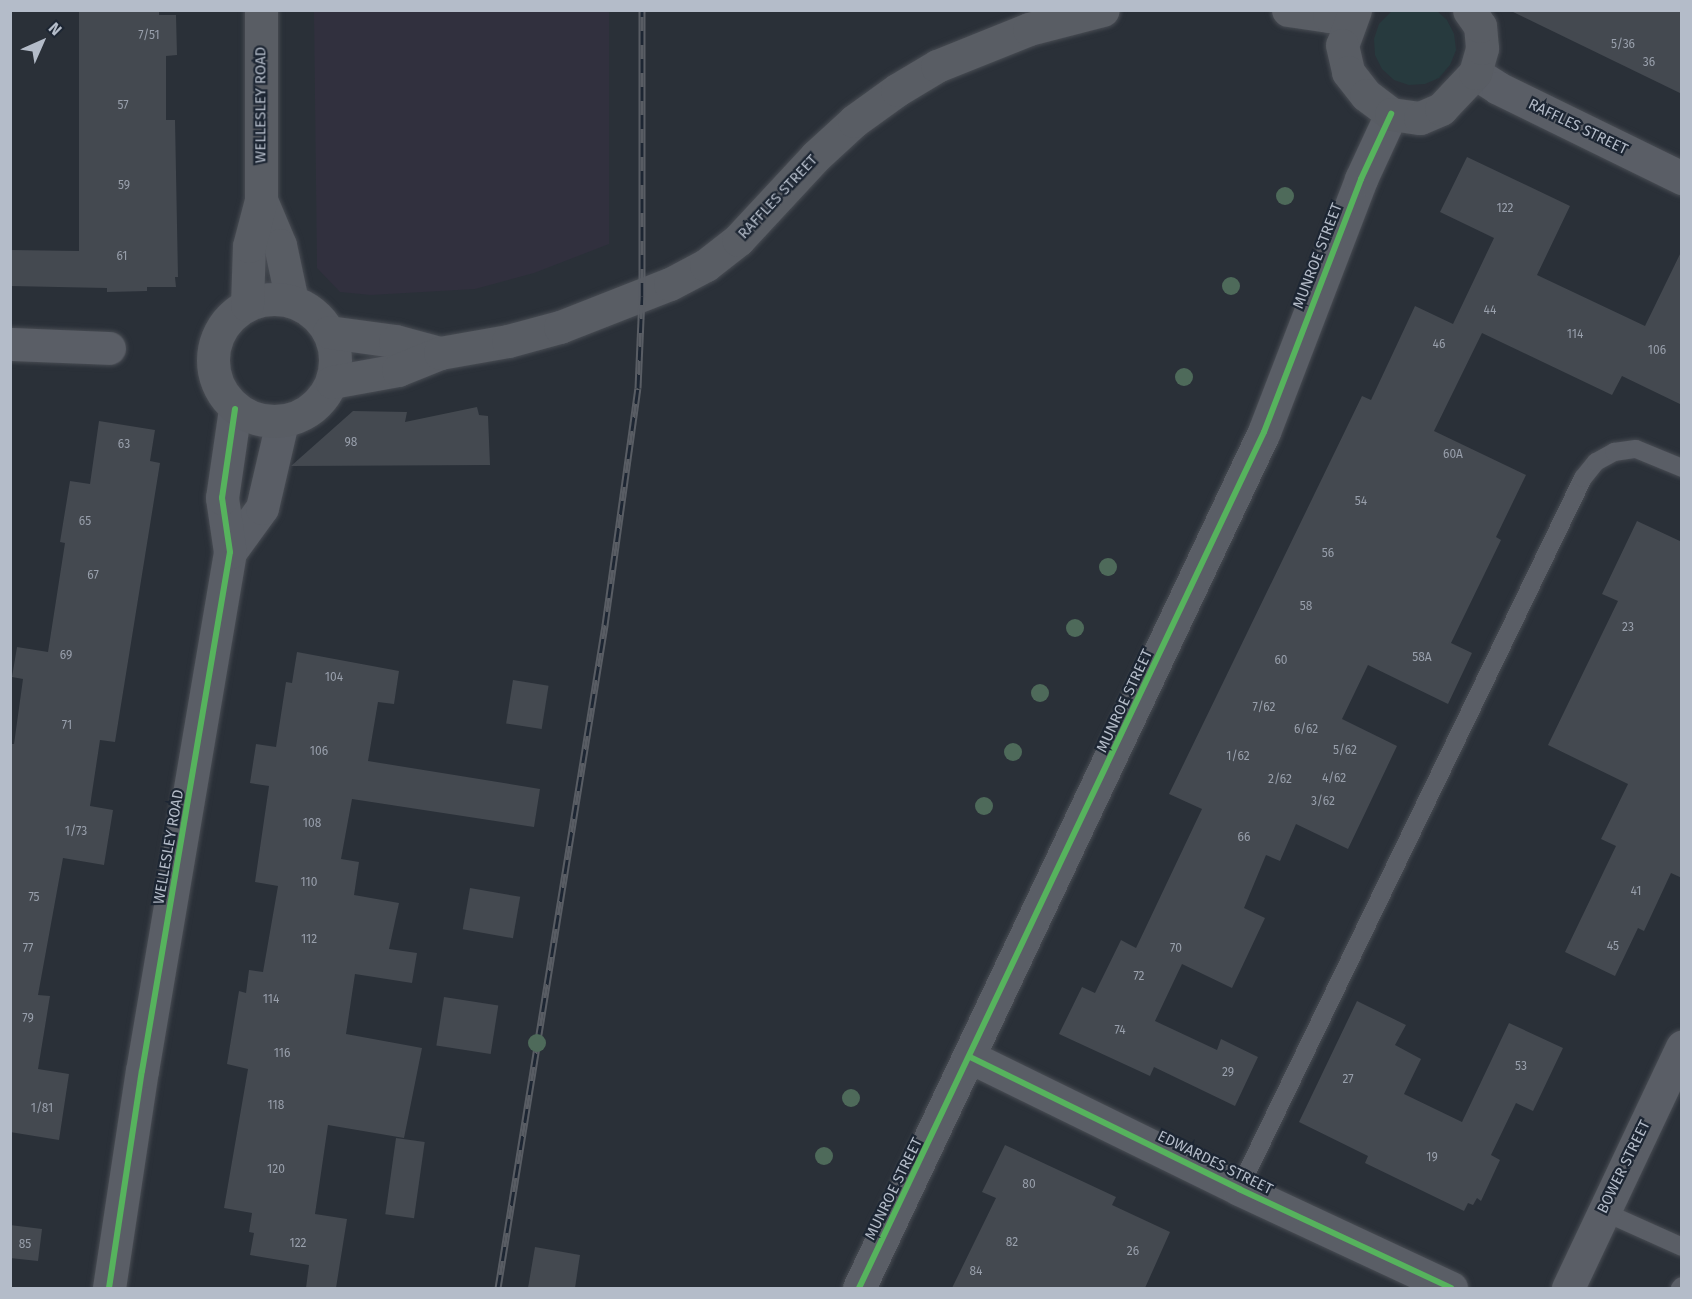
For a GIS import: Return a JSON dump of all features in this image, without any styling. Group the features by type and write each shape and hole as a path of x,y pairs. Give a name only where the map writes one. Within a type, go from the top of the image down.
{"main road":[{"name":"WELLESLEY ROAD","path":"247,305 249,246 261,200 261,10"},
{"name":"RAFFLES STREET","path":"332,382 398,370 440,353 508,341 561,327 670,284 706,264 738,240 816,156 854,121 897,90 937,66 1029,28 1103,10"},
{"path":"1288,10 1329,16 1353,13 1342,45 1348,72 1366,95 1392,114 1420,118 1441,109 1475,73 1482,48 1480,26 1469,10"},
{"name":"WELLESLEY ROAD","path":"261,200 279,245 292,301"},
{"path":"276,298 292,301 313,313 329,332 336,365 332,382 321,401 303,415 282,422 265,422 235,409 222,393 214,374 212,353 218,334 230,317 247,305 276,298"},
{"name":"RAFFLES STREET","path":"329,332 395,341 440,353"}],"street":[{"name":"RAFFLES STREET","path":"1475,73 1498,88 1682,178"},
{"name":"MUNROE STREET","path":"859,1288 1264,432 1361,179 1392,114"},
{"path":"10,344 109,348"},
{"name":"WELLESLEY ROAD","path":"110,1288 142,1071 230,552 222,498 235,409"},
{"name":"WELLESLEY ROAD","path":"230,552 262,508 282,422"},
{"name":"BOWER STREET","path":"1568,1288 1602,1211 1682,1047"},
{"name":"EDWARDES STREET","path":"970,1057 1239,1189 1451,1288"}],"lane":[{"path":"1239,1189 1583,478 1596,462 1614,452 1636,449 1682,468"},
{"path":"1602,1211 1682,1247"}],"shaded area":[{"path":"314,11 609,11 609,244 534,273 475,289 371,295 340,292 317,268"}],"green space":[{"path":"1392,11 1437,11 1447,20 1454,34 1456,50 1450,65 1439,78 1425,84 1409,85 1394,80 1382,69 1375,55 1374,39 1379,24"}],"building":[{"path":"79,10 159,10 159,15 176,15 177,55 166,56 166,120 175,120 178,277 175,277 176,287 147,287 147,291 107,292 107,288 10,286 10,250 79,251"},
{"path":"1509,10 1682,10 1682,94"},
{"path":"1467,157 1570,206 1537,275 1645,326 1682,250 1682,405 1622,376 1612,395 1482,333 1434,431 1526,475 1496,537 1501,540 1451,643 1472,653 1448,704 1368,665 1342,719 1397,746 1348,849 1296,824 1280,861 1266,855 1244,908 1265,918 1232,988 1182,964 1155,1021 1217,1050 1221,1039 1258,1057 1235,1106 1154,1067 1150,1076 1059,1034 1082,987 1095,993 1121,940 1136,948 1202,809 1169,794 1362,396 1371,400 1415,306 1453,324 1494,238 1440,212"},
{"path":"477,407 479,415 488,416 490,465 291,466 353,411 407,412 405,422"},
{"path":"99,421 155,430 150,461 160,463 115,742 100,740 90,806 113,810 104,865 63,858 38,995 50,996 38,1069 69,1074 59,1140 10,1132 10,744 14,744 23,679 12,677 17,647 48,652 65,543 60,542 70,481 90,484"},
{"path":"1637,521 1682,542 1682,878 1671,873 1644,931 1638,928 1615,976 1565,952 1616,846 1601,839 1628,784 1548,745 1618,601 1602,594"},
{"path":"297,652 399,671 394,704 378,702 368,761 540,789 534,827 352,799 341,859 359,862 354,895 399,903 389,949 417,953 412,983 355,974 346,1034 422,1048 404,1138 328,1125 315,1214 347,1219 336,1288 306,1288 309,1265 250,1255 254,1233 249,1232 252,1213 224,1208 248,1069 227,1064 239,991 246,993 249,970 263,972 278,886 255,882 269,786 250,783 256,744 276,747 286,682 292,683"},
{"path":"513,680 549,686 542,729 506,723"},
{"path":"470,888 520,897 513,938 463,929"},
{"path":"444,997 498,1006 491,1054 436,1045"},
{"path":"1357,1001 1406,1025 1395,1045 1421,1059 1404,1094 1462,1122 1509,1023 1563,1048 1533,1111 1516,1103 1491,1155 1500,1160 1481,1201 1477,1198 1473,1205 1468,1203 1464,1211 1365,1163 1368,1156 1299,1122"},
{"path":"396,1138 425,1142 414,1218 385,1214"},
{"path":"1005,1145 1116,1197 1112,1205 1170,1232 1145,1288 952,1288 996,1198 982,1192"},
{"path":"10,1225 42,1229 38,1261 10,1258"},
{"path":"535,1247 580,1255 575,1288 528,1288"}],"railway":[{"path":"498,1288 605,625 638,388 642,296 642,10"}],"cycle path":[{"path":"859,1288 1264,432 1361,179 1391,114"},
{"path":"109,1288 142,1071 230,552 222,498 235,409"},
{"path":"970,1057 1239,1189 1451,1288"}]}
